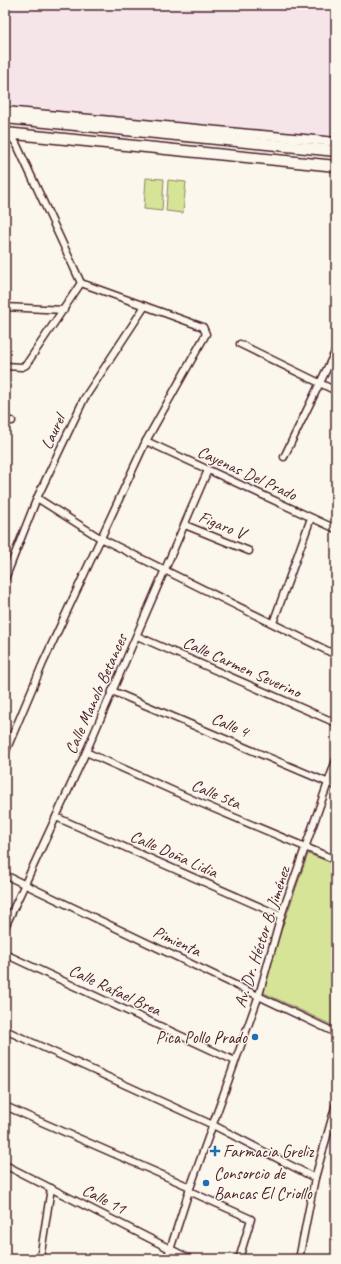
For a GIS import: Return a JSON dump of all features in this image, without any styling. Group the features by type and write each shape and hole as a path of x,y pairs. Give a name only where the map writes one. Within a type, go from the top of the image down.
{"main road":[{"path":"5,118 336,151"},
{"path":"6,133 336,166"}],"street":[{"path":"5,110 336,142"},
{"path":"5,753 43,663 146,441 206,334 203,327 81,283 16,142 6,133"},
{"path":"5,366 22,367 26,365 81,283"},
{"name":"Laurel","path":"5,579 37,498 84,399 145,306"},
{"path":"5,308 64,310"},
{"path":"240,344 336,391"},
{"path":"284,457 336,350"},
{"path":"5,421 12,421"},
{"name":"Cayenas Del Prado","path":"146,441 336,529"},
{"name":"Calle Manolo Betances","path":"5,927 86,752 166,571 208,470"},
{"path":"37,498 100,538 336,655"},
{"path":"273,623 312,518"},
{"name":"Figaro V","path":"185,525 249,551"},
{"name":"Calle Carmen Severino","path":"137,636 336,723"},
{"name":"Calle 4","path":"112,691 336,786"},
{"name":"Calle 5ta","path":"86,752 205,805 336,860"},
{"name":"Av. Dr. Héctor B. Jiménez","path":"167,1259 189,1189 259,995 281,916 336,760"},
{"name":"Calle Doña Lidia","path":"56,818 281,916"},
{"name":"Pimienta","path":"5,875 336,1033"},
{"name":"Calle Rafael Brea","path":"5,954 235,1061"},
{"path":"5,1030 213,1125 315,1178"},
{"path":"299,1259 315,1178 336,1104"},
{"path":"5,1106 189,1189 251,1219 239,1259"},
{"name":"Calle 11","path":"5,1165 190,1259"},
{"path":"40,1259 51,1188"}],"shaded area":[{"path":"5,5 336,5 336,149 5,117"}],"green space":[{"path":"146,178 164,179 162,211 144,209"},
{"path":"168,180 186,182 183,213 166,211"},
{"path":"308,854 336,864 336,1027 260,991"}],"place":[{"name":"Pica Pollo Prado","path":"255,1037"},
{"name":"Farmacia Greliz","path":"215,1151"},
{"name":"Consorcio de Bancas El Criollo","path":"206,1183"}]}
